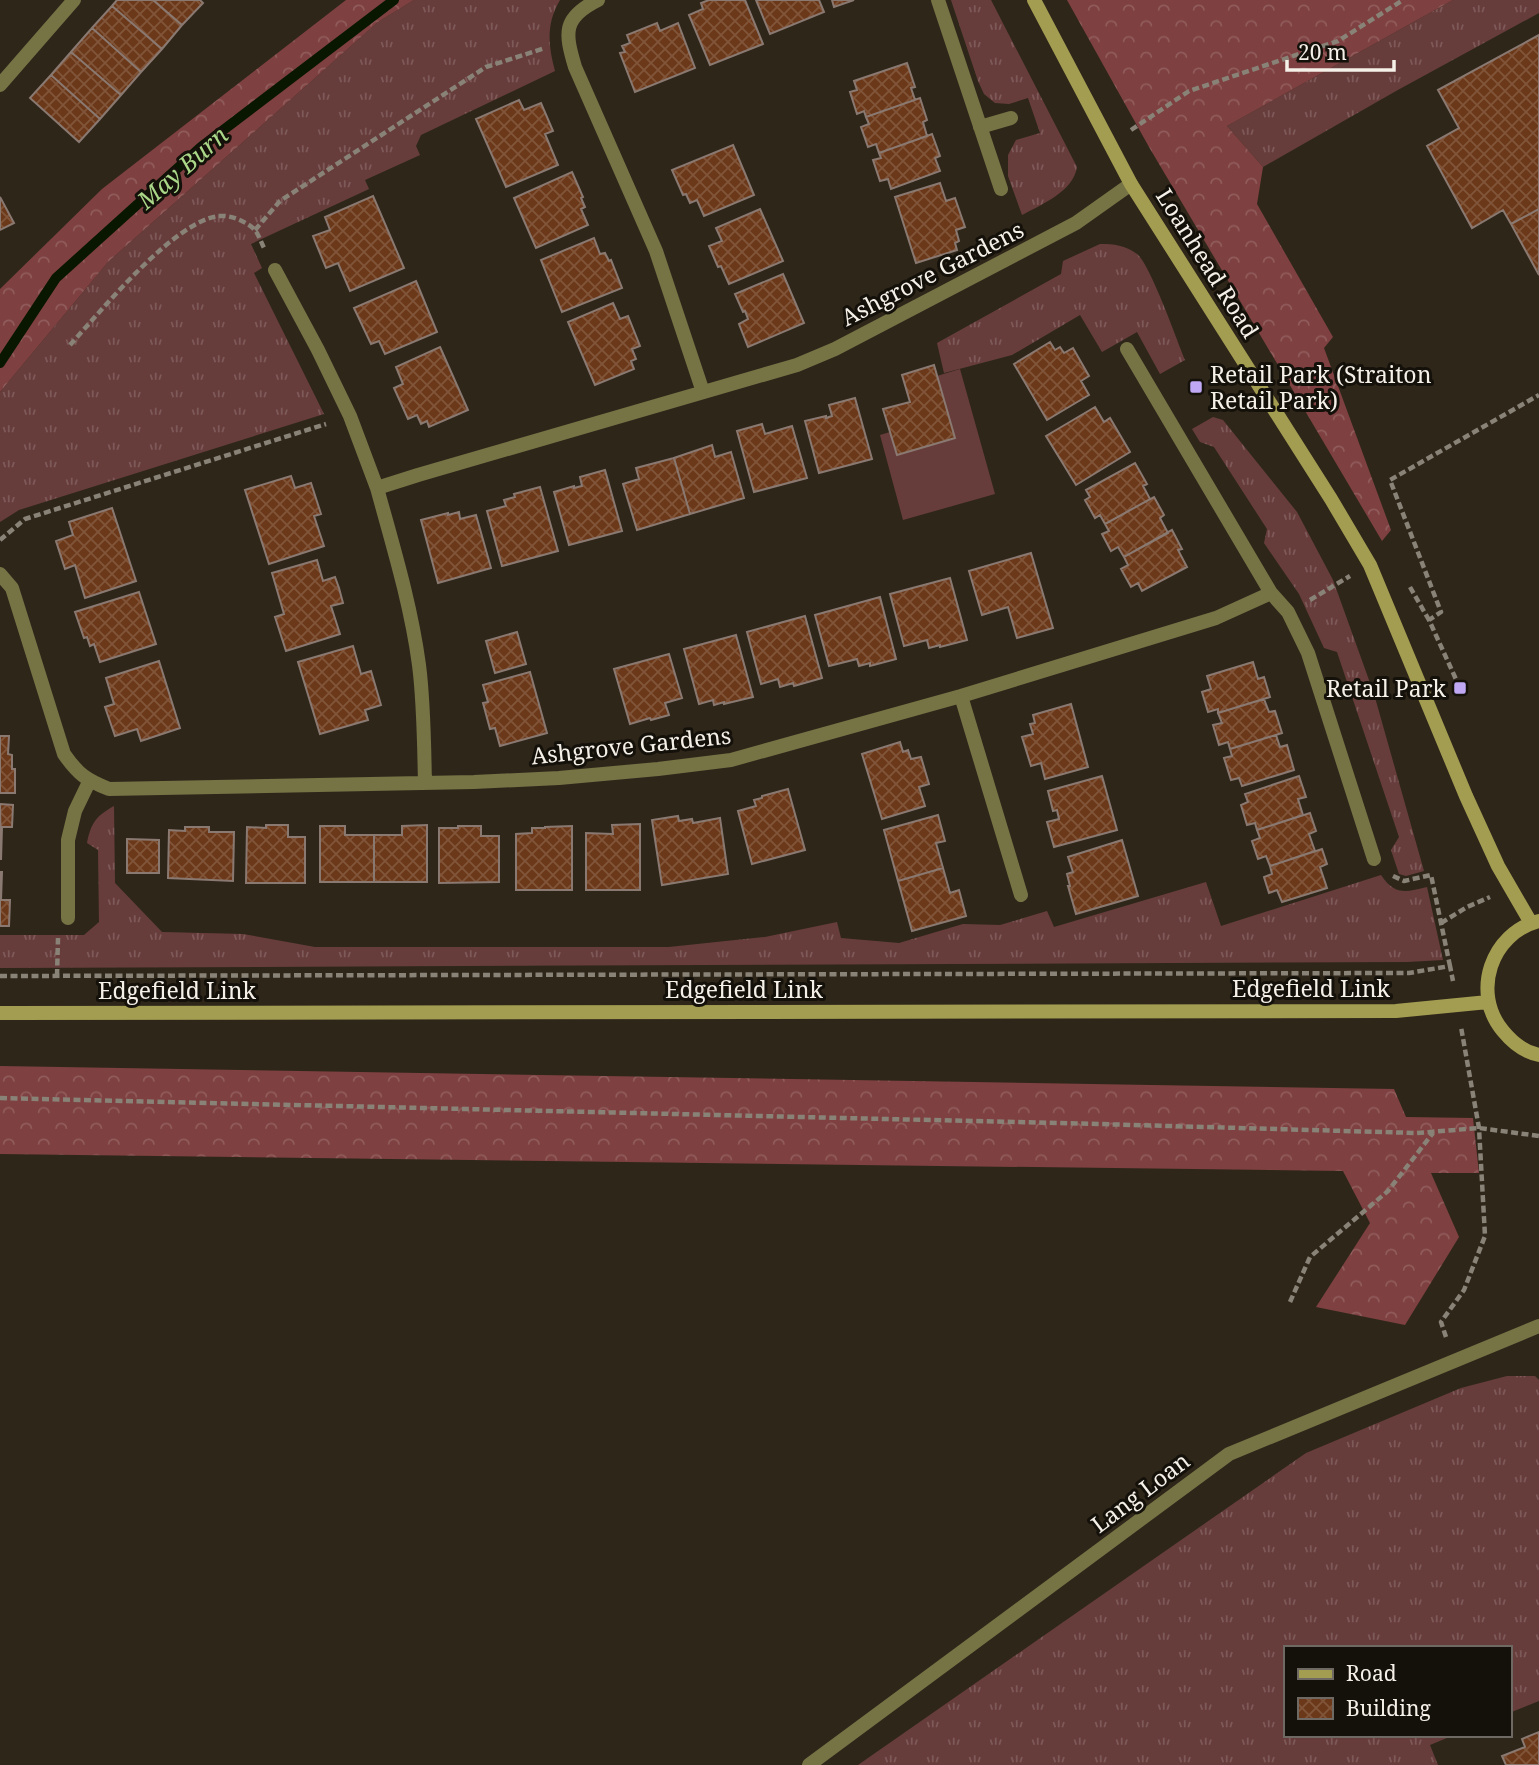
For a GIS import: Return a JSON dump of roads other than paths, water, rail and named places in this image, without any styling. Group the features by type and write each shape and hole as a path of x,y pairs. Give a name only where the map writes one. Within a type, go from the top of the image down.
{"street":[{"path":"0,85 74,0"},
{"path":"598,0 584,7 570,23 567,41 575,67 656,251 703,392"},
{"name":"Ashgrove Gardens","path":"938,0 1001,189"},
{"name":"Loanhead Road","path":"1034,0 1131,184 1370,565 1466,796 1511,888 1535,922"},
{"path":"980,127 1011,118"},
{"name":"Ashgrove Gardens","path":"377,488 797,365 835,349 1076,223 1131,184"},
{"path":"275,270 351,416 377,488 405,593 419,665 425,783"},
{"path":"1127,349 1271,593 1289,612 1308,653 1374,859"},
{"path":"0,573 12,588 64,754 76,771 89,782 75,811 68,840 68,918"},
{"name":"Ashgrove Gardens","path":"89,782 109,789 425,783 559,778 731,760 961,696 1216,618 1271,593"},
{"path":"961,696 1021,895"},
{"path":"1535,922 1510,935 1495,955 1487,978 1488,1002 1497,1024 1512,1042 1532,1054 1539,1055"},
{"name":"Edgefield Link","path":"0,1013 1396,1012 1488,1002"},
{"name":"Lang Loan","path":"808,1765 1228,1454 1539,1326"}],"waterway":[{"name":"May Burn","path":"0,363 56,278 201,147 394,0"}],"place":[{"name":"Retail Park (Straiton Retail Park)","path":"1196,387"},
{"name":"Retail Park","path":"1460,688"}]}
